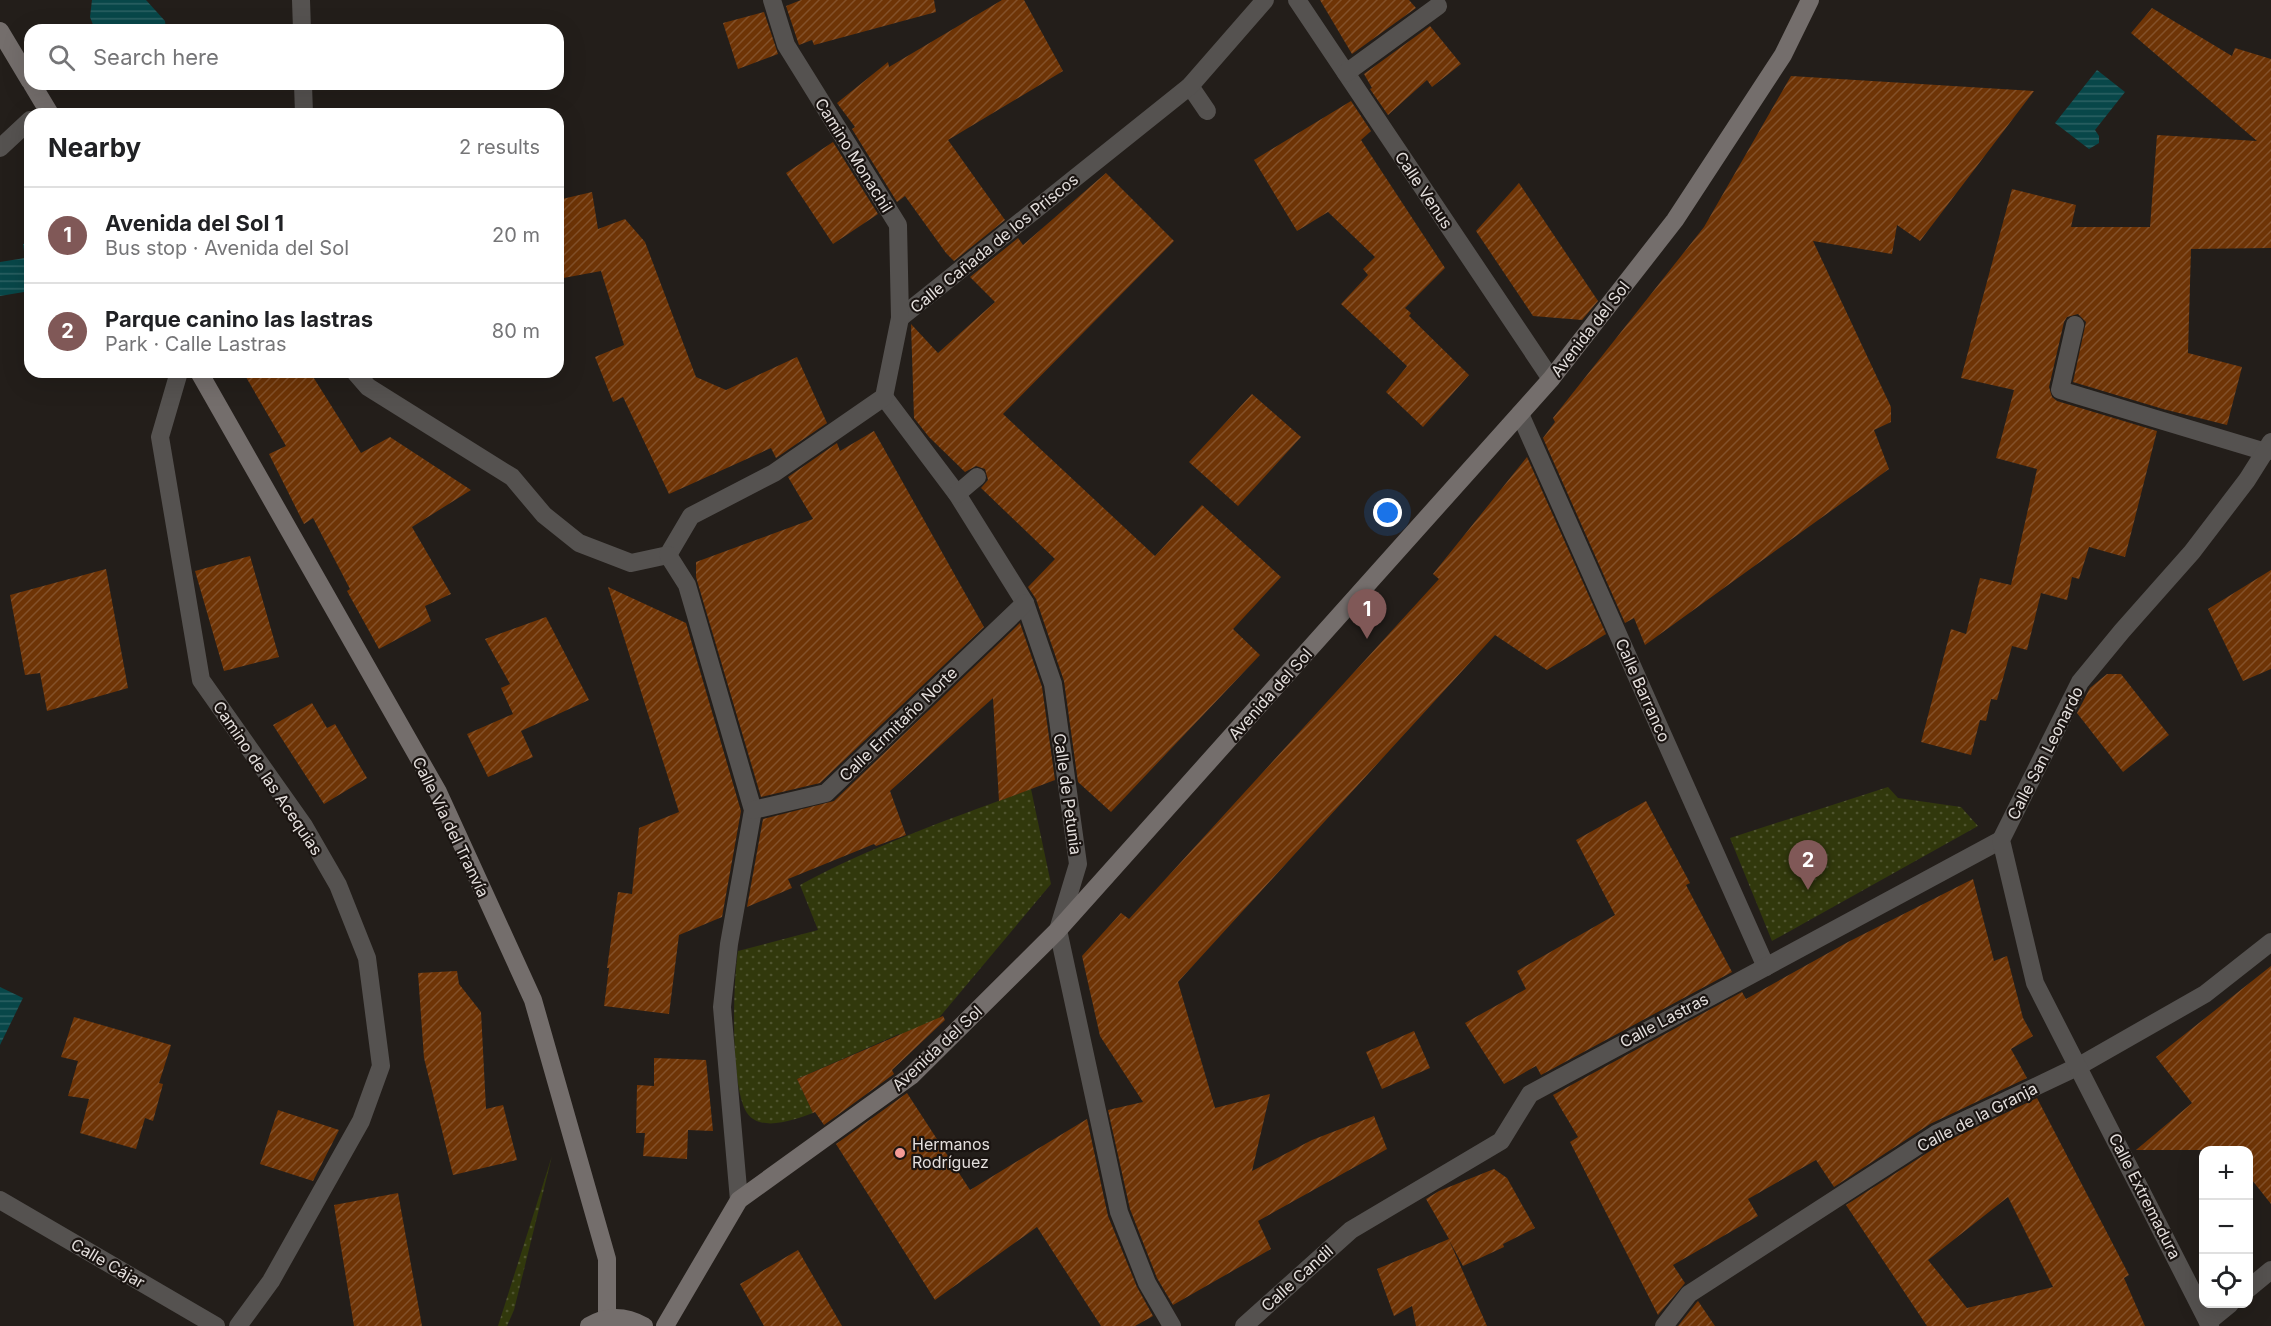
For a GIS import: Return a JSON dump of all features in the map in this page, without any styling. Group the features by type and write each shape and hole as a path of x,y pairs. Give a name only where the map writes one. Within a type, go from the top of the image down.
{"street":[{"path":"301,0 302,24"},
{"name":"Camino Monachil","path":"772,0 786,45 898,225 900,318"},
{"name":"Calle Cañada de los Priscos","path":"884,397 900,318 1190,86 1264,0"},
{"name":"Calle Venus","path":"1297,0 1551,380"},
{"name":"Avenida del Sol","path":"665,1326 740,1200 911,1076 1058,930 1551,380 1675,220 1783,55 1810,0"},
{"path":"1346,72 1438,6"},
{"path":"0,31 24,71"},
{"path":"1190,86 1207,111"},
{"path":"34,90 43,108"},
{"path":"303,90 304,108"},
{"path":"0,148 24,126"},
{"name":"Calle San Leonardo","path":"2074,325 2060,390 2268,447 2192,552 2080,682 2001,840 2035,983 2079,1066"},
{"name":"Camino de las Acequias","path":"177,378 160,437 201,680 304,826 338,885 367,958 381,1066 361,1121 271,1281 238,1326"},
{"name":"Calle Vía del Tranvía","path":"202,378 438,792 533,1000 607,1259 607,1318"},
{"path":"360,378 368,387 512,477 544,515 579,543 631,563 668,555 691,516 774,472 884,397"},
{"name":"Calle de Petunia","path":"884,397 957,494 1025,603 1053,684 1078,864 1058,930 1119,1212 1147,1283 1172,1326"},
{"name":"Calle Barranco","path":"1520,414 1766,967"},
{"path":"957,494 977,477"},
{"path":"668,555 687,585 753,810 729,944 722,1007 740,1200"},
{"name":"Calle Ermitaño Norte","path":"753,810 826,793 1025,603"},
{"name":"Calle Lastras","path":"1351,1230 1501,1141 1530,1094 2001,840"},
{"name":"Calle de la Granja","path":"1664,1326 1689,1294 1936,1134 2079,1066 2205,994 2271,942"},
{"name":"Calle Extremadura","path":"2079,1066 2209,1324"},
{"name":"Calle Cájar","path":"0,1200 216,1326"},
{"name":"Calle Candil","path":"1244,1326 1351,1230"},
{"path":"2253,1285 2271,1270"},
{"path":"2209,1324 2226,1308"},
{"path":"589,1326 607,1318 622,1318 644,1326"}],"green space":[{"path":"1888,787 1898,798 1961,807 1978,826 1772,941 1730,838"},
{"path":"1031,789 1051,884 907,1056 899,1034 797,1079 813,1113 779,1123 753,1119 747,1113 742,1100 735,1059 734,1009 738,951 818,930 800,885 856,857"},
{"path":"552,1156 514,1310 507,1326 498,1326"}],"water":[{"path":"92,0 146,0 165,24 93,24 90,17"},
{"path":"2097,70 2125,92 2095,130 2099,136 2099,143 2089,149 2055,123"},
{"path":"24,258 24,292 0,296 0,262"},
{"path":"0,987 23,998 0,1045"}],"building":[{"path":"801,0 934,0 936,12 814,45 812,40 799,45 786,6"},
{"path":"1002,0 1024,0 1063,71 948,140 1005,220 954,261 905,196 897,202 852,129 855,127 837,103 888,62 889,67"},
{"path":"1320,0 1409,0 1416,8 1352,54"},
{"path":"2152,8 2232,56 2235,48 2271,59 2271,248 2191,249 2188,353 2242,367 2227,425 2163,409 2073,382 2086,322 2078,314 2067,317 2049,387 2052,397 2057,401 2157,431 2125,557 2089,547 2079,579 2072,577 2067,600 2041,593 2027,650 2012,646 1997,700 1991,699 1986,721 1980,720 1971,755 1921,742 1951,629 1966,634 1980,578 2011,585 2037,469 1996,458 2014,390 1961,378 2012,189 2076,205 2071,227 2150,227 2157,135 2257,141 2131,33"},
{"path":"764,12 778,54 738,69 723,23"},
{"path":"1430,26 1461,64 1432,87 1427,80 1388,115 1370,89 1372,88 1364,74"},
{"path":"1791,76 2034,91 1920,241 1897,225 1892,254 1813,241 1891,407 1891,422 1874,430 1889,469 1645,645 1634,618 1625,623 1543,438 1555,422 1553,418 1704,227"},
{"path":"1351,101 1371,131 1361,140 1445,268 1405,308 1411,313 1409,316 1469,375 1423,427 1386,392 1407,366 1341,304 1368,275 1363,269 1375,257 1328,212 1297,231 1254,160"},
{"path":"833,142 878,214 833,244 786,173"},
{"path":"1106,173 1174,241 1003,414 1155,556 1202,505 1281,577 1233,629 1260,655 1111,812 1078,782 1064,681 1036,599 1028,587 1055,559 981,488 988,480 985,469 976,466 965,472 929,437 914,418 911,324 938,353 995,302 970,277 1018,238 1023,245"},
{"path":"1519,183 1598,301 1582,320 1533,316 1476,231"},
{"path":"592,192 598,229 625,219 645,242 696,377 726,390 797,357 827,423 776,458 771,448 669,494 623,397 613,402 595,357 624,345 601,271 564,278 564,199"},
{"path":"246,378 314,378 361,453 390,437 471,490 412,527 451,594 425,606 431,621 379,649 347,591 350,589 313,518 304,524 269,454 286,446"},
{"path":"1252,394 1301,437 1238,506 1189,462"},
{"path":"874,431 984,627 820,783 761,797 696,577 696,562 813,519 788,477 837,443 840,451"},
{"path":"1527,457 1606,634 1547,670 1495,635 1178,982 1215,1108 1270,1094 1252,1171 1312,1140 1374,1116 1387,1149 1258,1221 1271,1249 1173,1305 1157,1278 1130,1209 1108,1110 1143,1102 1100,1036 1082,956 1121,913 1129,919 1439,579 1433,574"},
{"path":"250,556 279,657 224,671 195,571"},
{"path":"106,569 128,688 47,711 40,673 25,675 10,595"},
{"path":"2271,570 2271,669 2243,681 2208,609"},
{"path":"608,587 686,623 741,811 722,917 679,935 669,1014 604,1006 618,892 632,894 639,828 679,812"},
{"path":"546,617 589,700 521,731 533,757 488,777 467,734 513,714 501,688 510,684 485,639"},
{"path":"1020,623 1042,687 1055,780 999,801 993,698 890,791 906,835 876,846 874,844 788,879 792,888 747,907 763,819 834,801"},
{"path":"2107,674 2121,674 2169,735 2123,772 2077,713 2090,688"},
{"path":"312,703 327,728 335,724 367,778 324,804 273,725"},
{"path":"1646,801 1690,883 1686,885 1732,972 1541,1075 1536,1066 1504,1084 1465,1023 1526,989 1517,971 1615,915 1576,840"},
{"path":"1973,879 1994,961 2007,956 2023,1018 2033,1036 2011,1049 2027,1078 1930,1124 1834,1187 1816,1160 1748,1199 1758,1216 1673,1265 1685,1283 1658,1315 1570,1142 1578,1137 1553,1095 1742,992 1746,999 1848,942"},
{"path":"2271,966 2271,1204 2253,1181 2253,1146 2199,1146 2199,1150 2136,1150 2192,1103 2156,1057"},
{"path":"457,971 459,984 481,1012 486,1109 503,1105 517,1160 453,1175 424,1058 418,973"},
{"path":"943,1016 945,1020 892,1070 894,1074 824,1125 815,1112 813,1113 797,1079"},
{"path":"74,1017 171,1045 159,1083 163,1084 153,1121 145,1118 136,1149 80,1133 89,1099 68,1096 78,1061 61,1057"},
{"path":"1414,1031 1430,1068 1382,1089 1366,1052"},
{"path":"654,1058 706,1060 713,1131 688,1130 687,1159 643,1156 645,1133 636,1133 637,1085 654,1086"},
{"path":"907,1093 970,1190 1087,1119 1108,1216 1137,1287 1153,1316 1135,1326 1101,1326 1037,1227 935,1300 836,1144"},
{"path":"2037,1098 2129,1275 2124,1278 2145,1326 1927,1326 1846,1205 1941,1144","holes":["2008,1197 2053,1287 1967,1308 1928,1260"]},
{"path":"278,1110 339,1130 313,1181 260,1164"},
{"path":"1494,1169 1507,1178 1535,1228 1503,1244 1504,1247 1463,1266 1449,1240 1487,1326 1416,1326 1412,1306 1394,1316 1377,1269 1449,1239 1426,1199 1439,1191"},
{"path":"398,1193 422,1326 354,1326 334,1205"},
{"path":"798,1250 842,1326 764,1326 740,1284"},
{"path":"1697,1302 1715,1326 1678,1326"}],"place":[{"name":"Avenida del Sol 1","path":"1367,639"},
{"name":"Parque canino las lastras","path":"1808,890"},
{"name":"Hermanos Rodríguez","path":"900,1153"}]}
